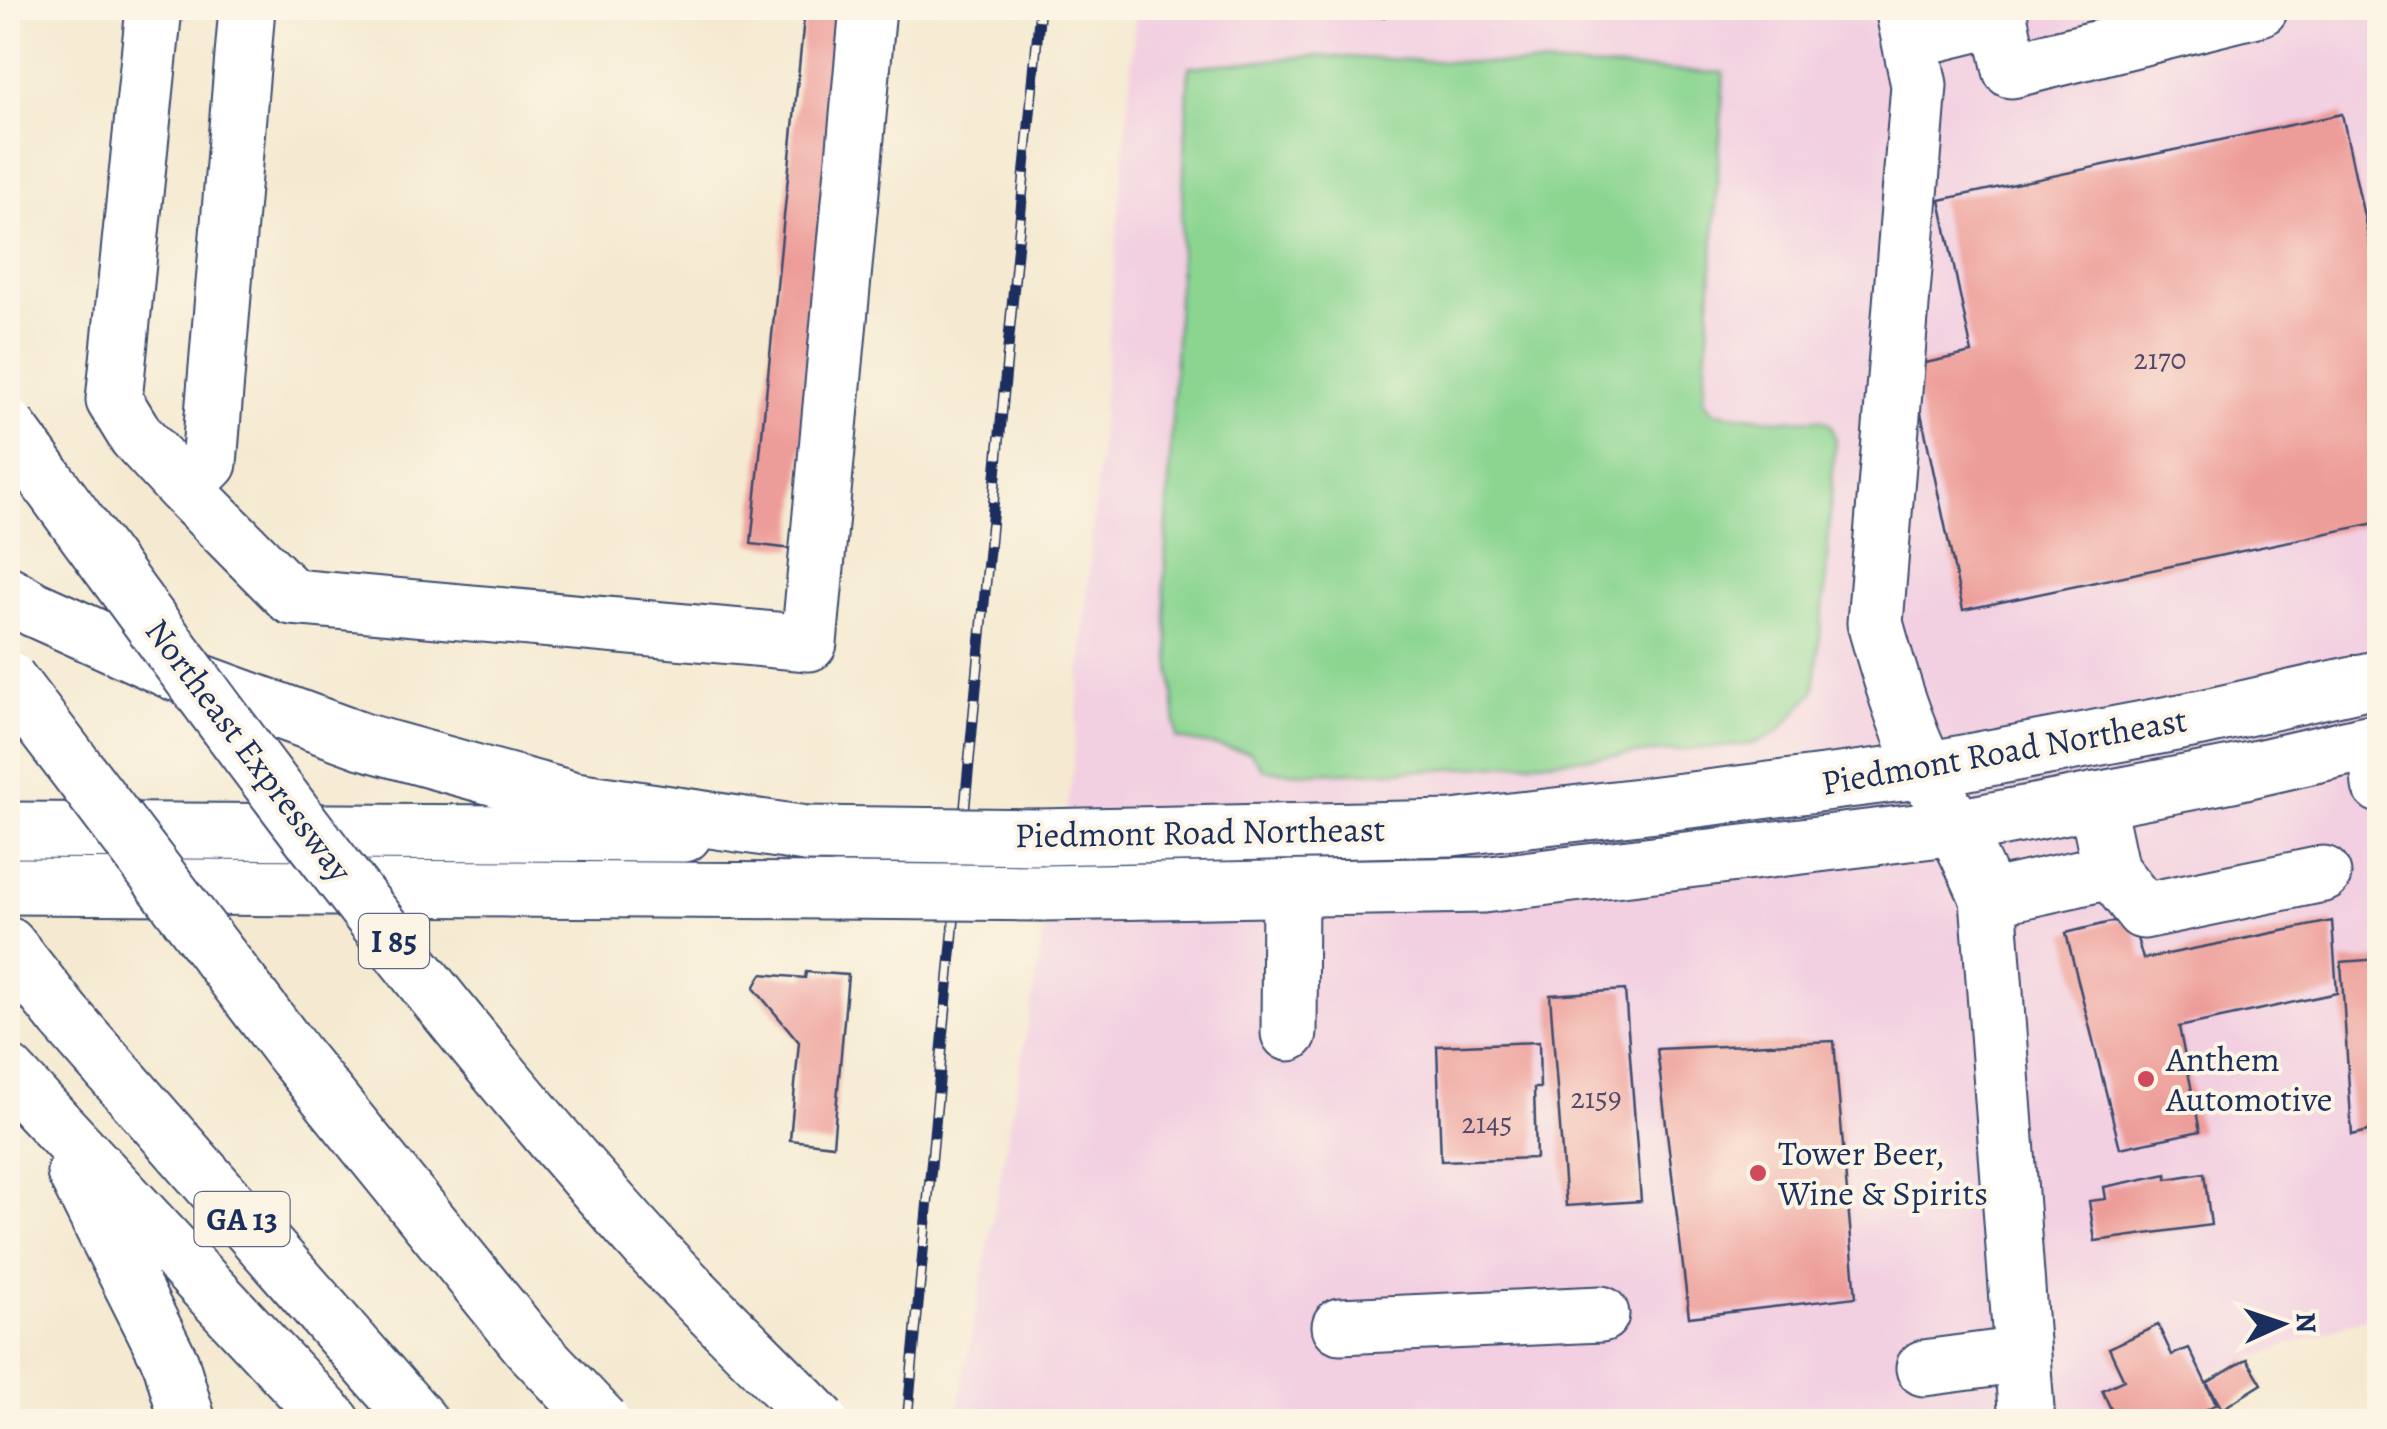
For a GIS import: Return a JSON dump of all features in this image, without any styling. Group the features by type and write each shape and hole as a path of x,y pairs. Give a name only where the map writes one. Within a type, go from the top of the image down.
{"main road":[{"path":"154,8 114,400 136,436 292,597 809,643 868,8"},
{"path":"184,488 209,463 248,8"},
{"path":"2027,1422 1988,898 1957,826 1926,770 1894,691 1876,623 1919,85 1907,24 1998,12 2011,70 2260,8"},
{"name":"Northeast Expressway","path":"8,427 212,705 452,1016 652,1249 821,1422"},
{"path":"8,594 176,672 362,741 575,800 806,834"},
{"path":"8,678 308,1071 529,1345 602,1422"},
{"name":"Piedmont Road Northeast","path":"8,830 1039,836 1452,828 1926,770 2202,718 2380,678"},
{"name":"Piedmont Road Northeast","path":"8,886 1043,892 1484,884 1957,826 2232,774 2378,755"},
{"path":"2096,800 2111,871 2144,910 2323,874"},
{"path":"1988,898 2111,871"},
{"path":"1289,1033 1290,888"},
{"name":"GA 13","path":"8,946 64,1016 420,1422"},
{"name":"GA 13","path":"8,1074 333,1422"},
{"path":"47,1115 171,1363 188,1422"},
{"path":"1340,1326 1601,1314"},
{"path":"1924,1368 2022,1355"}],"shaded area":[{"path":"1136,8 2379,8 2379,1313 2077,1421 962,1422 957,1416 1071,785"}],"green space":[{"path":"1315,56 1724,73 1704,400 1715,412 1779,420 1820,419 1830,424 1835,438 1814,692 1778,732 1753,744 1439,770 1303,773 1264,770 1250,752 1177,739 1164,586 1189,67"}],"building":[{"path":"266,8 327,8 326,18 266,13"},
{"path":"805,8 847,8 793,549 751,544"},
{"path":"1184,8 1384,8 1384,17 1184,14"},
{"path":"2342,114 2380,291 2380,522 1963,610 1911,366 1972,353 1940,200"},
{"name":"Anthem Automotive","path":"2131,917 2143,959 2332,921 2337,993 2179,1027 2200,1131 2120,1148 2066,933"},
{"path":"2380,959 2380,1128 2352,1135 2341,962"},
{"path":"806,972 848,975 833,1145 790,1140 799,1042 754,988 762,974 805,978"},
{"path":"1625,990 1641,1201 1566,1206 1550,995"},
{"name":"Tower Beer, Wine & Spirits","path":"1834,1041 1856,1297 1689,1317 1657,1049"},
{"path":"1539,1042 1540,1088 1534,1088 1536,1158 1441,1161 1437,1046"},
{"path":"2204,1173 2211,1225 2095,1241 2089,1201 2106,1199 2104,1187 2167,1174 2167,1179"},
{"path":"2158,1325 2172,1355 2189,1348 2216,1404 2183,1422 2117,1422 2102,1390 2124,1380 2109,1348"},
{"path":"2247,1359 2262,1384 2222,1409 2207,1383"}],"railway":[{"path":"907,1422 1040,8"}],"place":[{"name":"Anthem Automotive","path":"2146,1079"},
{"name":"Tower Beer, Wine & Spirits","path":"1758,1173"}]}
